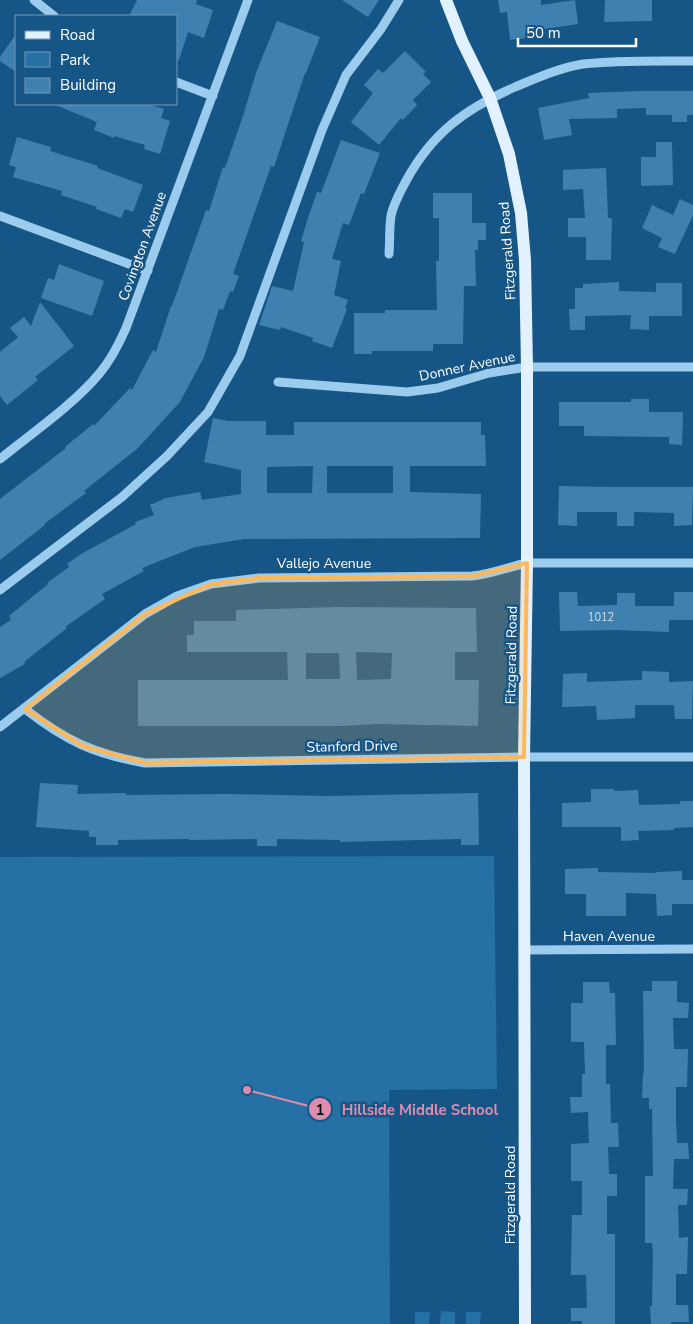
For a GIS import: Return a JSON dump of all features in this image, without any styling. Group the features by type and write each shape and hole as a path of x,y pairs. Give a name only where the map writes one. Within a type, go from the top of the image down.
{"main road":[{"name":"Fitzgerald Road","path":"446,0 462,41 490,98 509,154 521,213 525,260 527,367 527,563 524,757 525,1324"}],"street":[{"path":"34,0 53,15"},
{"name":"Covington Avenue","path":"0,458 80,394 100,374 116,349 148,271 248,0"},
{"path":"0,590 122,498 168,456 208,412 240,356 322,130 346,75 381,29 399,0"},
{"path":"389,254 391,215 415,164 428,146 450,124 469,110 490,98 544,75 581,65 614,62 693,61"},
{"path":"178,83 213,96"},
{"path":"0,216 148,271"},
{"name":"Donner Avenue","path":"278,382 407,392 438,388 489,373 527,367 693,367"},
{"name":"Vallejo Avenue","path":"0,727 145,614 177,596 211,584 260,578 472,576 488,574 510,566 527,563 693,563"},
{"name":"Stanford Drive","path":"25,709 52,730 82,746 117,758 145,763 524,757 693,757"},
{"name":"Haven Avenue","path":"525,950 693,949"}],"highlighted area":[{"path":"527,563 524,757 145,763 82,746 25,709 145,614 211,584 259,578 472,576"}],"green space":[{"path":"494,856 497,1089 389,1090 390,1324 0,1324 0,857"},
{"path":"441,1311 455,1312 455,1324 440,1324"},
{"path":"415,1312 430,1312 429,1324 415,1324"},
{"path":"466,1312 481,1312 480,1324 466,1324"}],"building":[{"path":"137,0 197,0 196,4 213,10 204,38 188,32 179,60 178,15 130,15"},
{"path":"342,0 379,0 368,17"},
{"path":"498,0 541,0 541,5 575,0 578,24 525,32 526,38 510,40 507,12 500,13"},
{"path":"605,0 652,0 652,21 604,22"},
{"path":"277,21 320,37 305,73 274,167 271,166 233,274 239,276 233,292 230,291 223,310 219,309 204,357 180,402 138,448 84,491 86,493 0,560 0,499 66,448 93,424 94,426 130,388 132,390 153,350 156,352 206,210 209,211 223,167 225,168 257,70"},
{"path":"15,35 15,71 0,61 0,57"},
{"path":"405,51 426,72 423,74 431,82 413,100 417,105 403,120 401,118 379,145 351,122 373,93 364,85 378,69 383,73"},
{"path":"693,91 693,115 687,115 687,122 672,122 672,115 646,115 646,108 617,109 617,118 569,119 572,135 544,140 538,108 589,98 588,93"},
{"path":"55,105 150,105 164,109 161,118 170,121 160,154 144,149 145,145 114,136 114,138 94,130 97,122"},
{"path":"17,137 51,147 50,151 98,166 97,168 143,185 133,212 125,209 121,218 96,209 97,207 61,195 62,191 13,177 16,167 9,165"},
{"path":"341,140 380,153 364,194 361,193 349,225 343,223 332,259 341,261 334,295 348,300 345,308 347,309 332,348 312,341 313,338 281,327 280,330 259,325 272,286 293,291 304,242 301,241 307,221 317,192 321,193"},
{"path":"656,142 672,142 673,185 641,186 641,157 656,157"},
{"path":"606,168 608,218 612,218 611,260 586,260 586,237 568,237 568,218 585,218 583,189 563,190 563,170"},
{"path":"433,193 472,193 472,223 486,223 486,240 478,240 478,250 475,250 476,286 464,286 463,344 433,344 433,351 372,351 372,354 354,354 354,313 385,313 385,310 437,310 436,261 439,261 439,218 433,218"},
{"path":"680,199 693,205 693,215 675,254 658,247 662,238 642,228 652,205 673,215"},
{"path":"59,264 104,281 92,316 41,298 48,278 54,280"},
{"path":"619,282 619,291 656,292 656,283 682,283 682,316 649,316 649,330 630,329 631,315 585,316 585,330 570,330 569,309 575,309 575,288 583,288 583,284"},
{"path":"40,302 74,346 35,377 38,380 7,405 0,396 0,352 18,337 10,328 24,317 31,326"},
{"path":"631,399 649,399 649,412 683,412 682,445 669,444 669,437 584,436 584,426 559,426 559,402 631,402"},
{"path":"213,418 228,421 266,421 266,435 294,435 294,422 481,422 481,435 485,435 486,466 410,466 410,492 481,494 480,538 244,539 195,547 142,568 144,571 102,594 105,599 65,627 67,628 24,662 25,664 0,678 0,627 11,620 9,616 47,583 69,567 67,564 81,554 136,524 135,522 154,515 150,505 166,498 200,492 202,500 241,494 241,470 204,462","holes":["313,466 312,493 267,493 267,467","327,466 393,466 393,493 327,493"]},
{"path":"559,486 693,487 692,525 674,526 674,513 634,512 634,526 617,526 617,512 577,512 577,526 558,525"},
{"path":"559,592 577,592 578,606 617,605 617,593 635,593 635,606 674,606 674,592 693,592 693,620 669,620 669,632 616,630 560,631"},
{"path":"338,607 476,608 477,652 455,652 455,680 479,680 478,726 378,724 340,726 138,726 138,680 288,680 287,652 187,652 187,635 194,635 194,621 236,621 236,610","holes":["356,652 392,653 391,679 357,680","306,653 339,653 340,679 306,679"]},
{"path":"642,671 669,672 669,682 693,681 692,719 675,719 674,705 635,705 635,718 597,720 596,706 562,707 563,674 587,673 587,682 642,680"},
{"path":"40,783 78,785 77,794 327,796 478,793 479,845 461,845 461,839 340,842 340,840 277,839 277,846 257,846 257,839 189,839 118,840 118,845 96,845 96,837 89,837 89,831 36,827"},
{"path":"591,789 614,789 614,791 638,790 639,805 680,804 680,801 693,801 693,827 674,828 674,830 638,831 639,840 621,841 621,827 562,827 562,803 591,802"},
{"path":"598,868 598,872 656,873 682,871 682,880 693,880 693,904 672,904 672,915 657,916 656,894 626,893 626,916 586,916 586,894 565,894 565,869"},
{"path":"652,981 677,981 677,1002 689,1003 688,1018 673,1018 674,1049 688,1049 687,1087 676,1087 676,1121 677,1143 688,1143 689,1159 674,1159 673,1189 688,1189 687,1205 678,1205 679,1238 688,1237 687,1274 676,1274 676,1305 688,1305 689,1322 671,1322 671,1324 651,1324 650,1306 652,1306 653,1253 652,1243 645,1243 645,1176 653,1176 652,1109 649,1109 649,1098 642,1098 644,1073 643,991 652,991"},
{"path":"583,982 609,982 610,993 615,993 616,1045 606,1045 606,1084 610,1084 611,1123 618,1123 619,1147 608,1147 609,1174 617,1174 617,1196 607,1196 607,1234 615,1234 615,1324 582,1324 582,1321 571,1321 571,1308 587,1308 586,1275 571,1275 572,1215 582,1215 582,1181 571,1181 571,1144 589,1143 588,1112 571,1113 570,1097 582,1097 582,1074 585,1074 584,1042 571,1042 571,1003 583,1003"}],"place":[{"name":"Hillside Middle School","path":"247,1090"}]}
